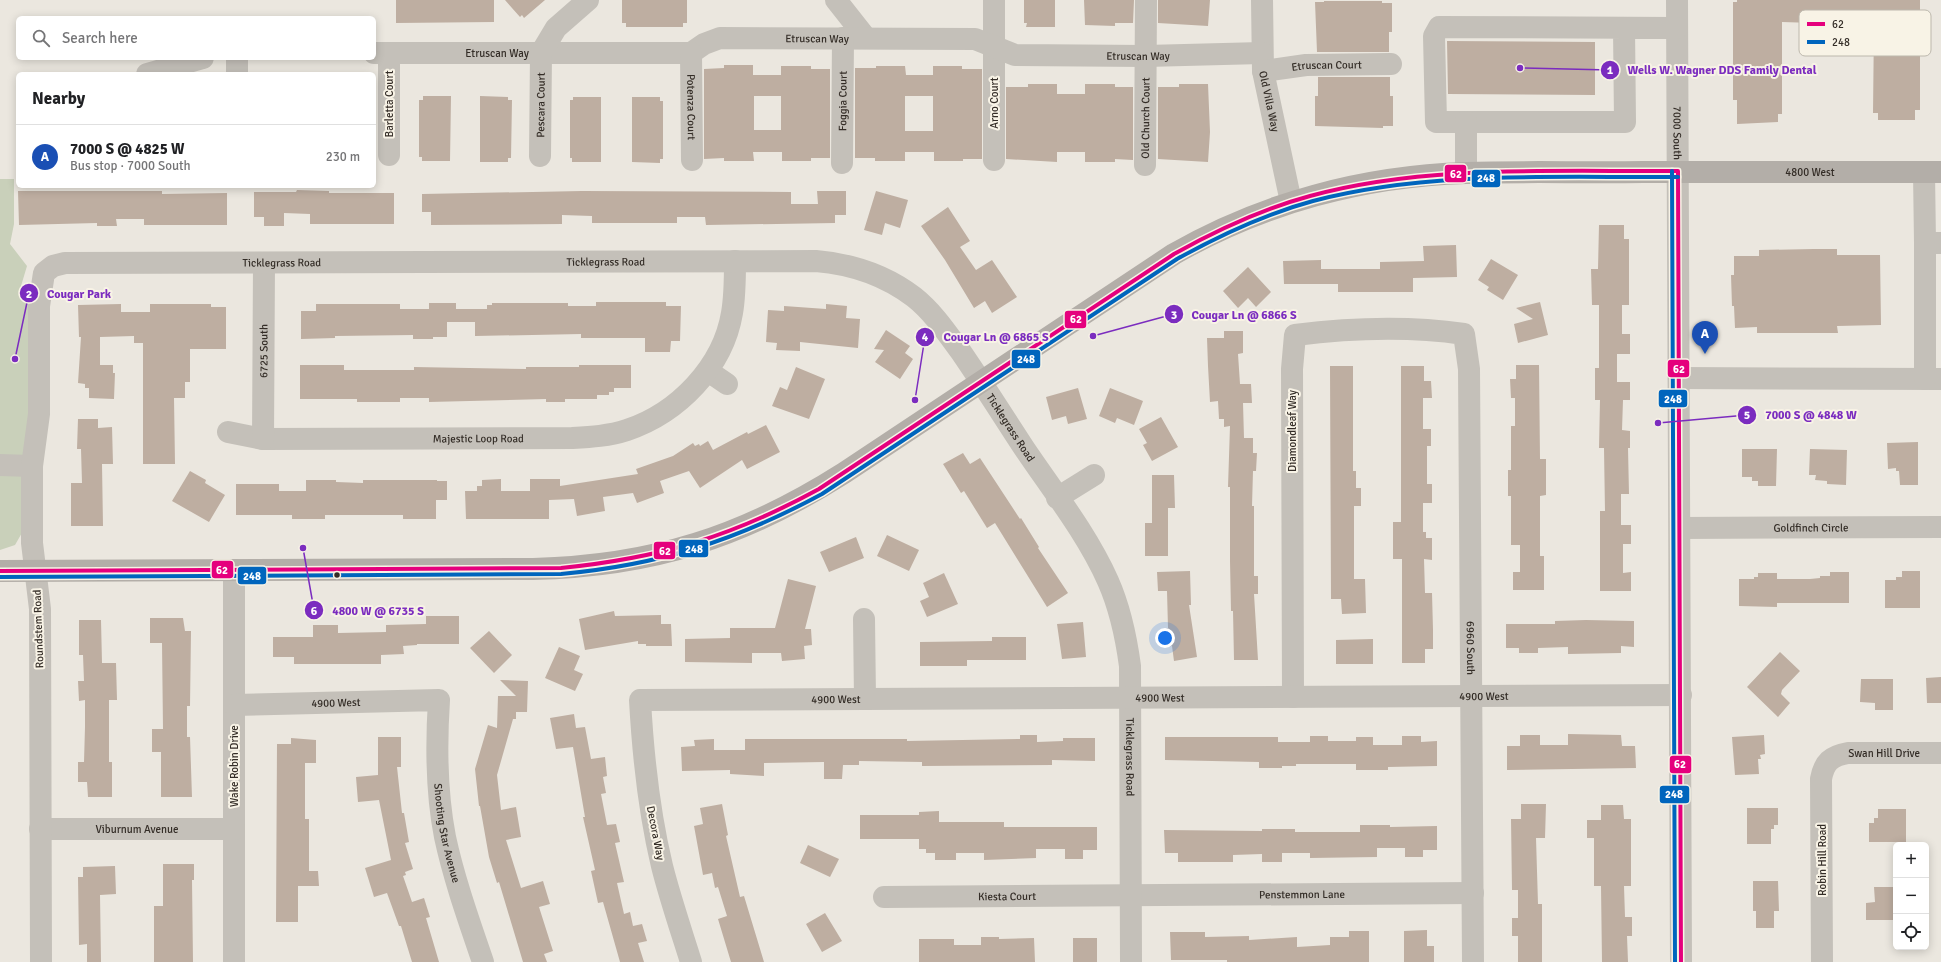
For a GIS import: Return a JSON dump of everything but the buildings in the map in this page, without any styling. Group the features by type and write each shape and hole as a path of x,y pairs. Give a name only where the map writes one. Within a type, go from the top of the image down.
{"main road":[{"name":"4800 West","path":"0,571 562,568 618,563 676,550 734,531 789,506 844,473 1174,254 1227,226 1290,202 1390,181 1466,173 1678,171 1933,172"}],"street":[{"path":"541,53 556,28 588,0"},
{"path":"836,0 866,38"},
{"name":"Arno Court","path":"994,0 994,160"},
{"name":"Old Church Court","path":"1146,0 1146,165"},
{"name":"Old Villa Way","path":"1262,0 1262,62 1290,202"},
{"name":"7000 South","path":"1677,0 1681,962"},
{"path":"1624,28 1624,122 1436,122 1434,36 1439,26 1677,28"},
{"name":"Etruscan Way","path":"382,53 691,53 704,44 720,38 975,39 1015,55 1146,56 1262,62"},
{"name":"Foggia Court","path":"842,163 843,38"},
{"name":"Barletta Court","path":"382,53 389,155"},
{"name":"Pescara Court","path":"540,156 541,53"},
{"name":"Potenza Court","path":"691,53 692,160"},
{"path":"154,72 196,60"},
{"path":"237,60 237,72"},
{"name":"Etruscan Court","path":"1262,62 1306,65 1391,64"},
{"path":"1466,122 1466,173"},
{"path":"1679,378 1933,379 1933,172"},
{"name":"Majestic Loop Road","path":"228,432 263,439 572,438 609,434 626,430 657,416 685,396 708,371 720,348 732,313 735,261"},
{"name":"Ticklegrass Road","path":"44,273 53,266 64,263 816,261 834,262 885,278 914,297 927,308 981,381 1099,563 1117,602 1127,644 1130,697 1131,962"},
{"name":"6725 South","path":"263,439 264,262"},
{"name":"Roundstem Road","path":"41,962 40,609 32,543 32,466 39,414 39,306 44,273"},
{"name":"Diamondleaf Way","path":"1293,697 1292,369 1295,334 1329,330 1428,329 1464,334"},
{"name":"6960 South","path":"1464,334 1469,369 1473,962"},
{"path":"708,371 727,384"},
{"path":"0,465 32,466"},
{"path":"1057,498 1094,475"},
{"name":"Goldfinch Circle","path":"1680,528 1941,527"},
{"name":"Wake Robin Drive","path":"234,570 234,962"},
{"path":"864,619 865,699"},
{"name":"4900 West","path":"640,700 1681,695"},
{"name":"4900 West","path":"234,705 439,700"},
{"name":"Shooting Star Avenue","path":"439,700 436,743 437,774 445,837 453,870 483,962"},
{"name":"Decora Way","path":"640,700 642,741 650,799 662,866 691,962"},
{"name":"Swan Hill Drive","path":"1828,760 1834,756 1848,753 1941,752"},
{"name":"Robin Hill Road","path":"1822,962 1821,779 1828,760"},
{"name":"Viburnum Avenue","path":"40,829 234,829"},
{"name":"Penstemmon Lane","path":"1131,895 1472,894"},
{"name":"Kiesta Court","path":"884,897 1131,895"}],"green space":[{"path":"0,179 14,179 14,224 10,244 27,266 21,286 29,307 30,411 23,531 15,545 0,550"}],"transit line":[{"name":"62","path":"0,571 561,568 597,564 663,551 694,543 725,532 787,506 819,489 1174,254 1223,229 1275,207 1310,196 1354,186 1446,174 1540,171 1678,171"},
{"name":"248","path":"1672,171 1675,962"},
{"name":"62","path":"1678,171 1681,962"},
{"name":"248","path":"0,577 561,574 597,570 664,557 727,538 790,511 822,494 1177,259 1226,234 1278,212 1313,201 1358,191 1403,184 1495,178 1678,177"}],"place":[{"name":"Wells W. Wagner DDS Family Dental","path":"1520,68"},
{"name":"Cougar Ln @ 6866 S","path":"1093,336"},
{"name":"7000 S @ 4825 W","path":"1705,354"},
{"name":"Cougar Park","path":"15,359"},
{"name":"Cougar Ln @ 6865 S","path":"915,400"},
{"name":"7000 S @ 4848 W","path":"1658,423"},
{"name":"4800 W @ 6735 S","path":"303,548"}]}
